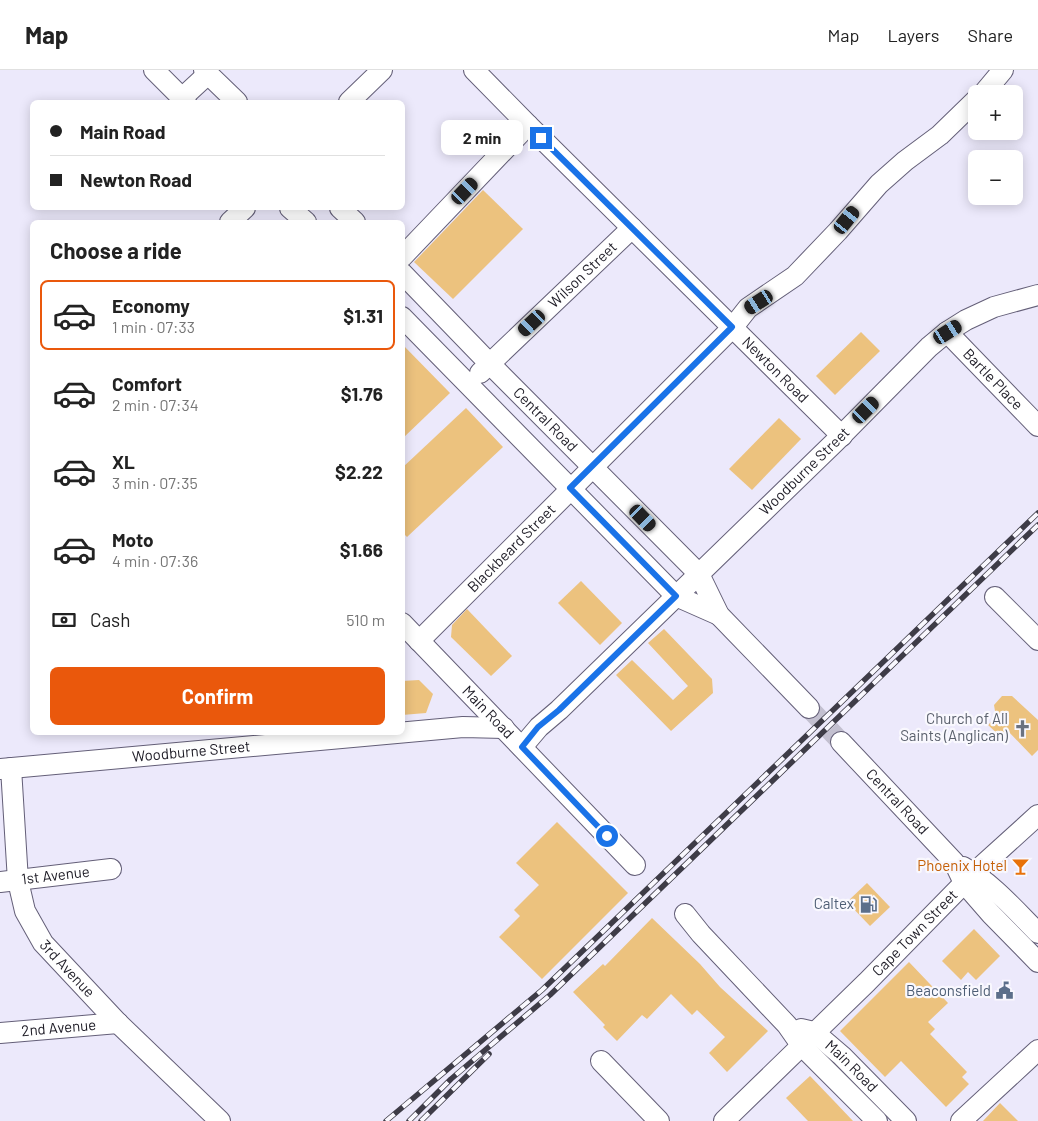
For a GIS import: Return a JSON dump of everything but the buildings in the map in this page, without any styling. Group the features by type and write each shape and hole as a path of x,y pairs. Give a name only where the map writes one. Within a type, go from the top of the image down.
{"street":[{"path":"154,70 184,100 206,72 235,100"},
{"path":"351,100 382,70"},
{"name":"Newton Road","path":"474,70 842,436"},
{"path":"990,85 1003,70"},
{"name":"Blackbeard Street","path":"419,641 732,327 748,308 795,276 879,184 905,161 940,135 968,108"},
{"path":"405,254 528,125"},
{"path":"232,220 243,210"},
{"path":"292,210 304,220"},
{"path":"342,210 353,220"},
{"name":"Wilson Street","path":"470,384 632,228"},
{"name":"Central Road","path":"405,276 698,574 719,616 809,708"},
{"name":"Woodburne Street","path":"522,747 538,727 559,710 842,436 929,347 966,320 994,308 1038,295"},
{"name":"Central Road","path":"405,320 470,384 676,596 719,616"},
{"name":"Bartle Place","path":"948,332 1038,426"},
{"path":"995,597 1038,640"},
{"name":"Main Road","path":"405,626 635,865"},
{"name":"Woodburne Street","path":"405,732 463,727 504,728"},
{"name":"Woodburne Street","path":"6,769 376,735"},
{"name":"Central Road","path":"841,742 969,878 991,914 1038,962"},
{"name":"3rd Avenue","path":"6,769 9,882 43,943 118,1023 220,1121"},
{"name":"Cape Town Street","path":"724,1121 867,982 969,878 1038,815"},
{"name":"1st Avenue","path":"9,882 111,869"},
{"name":"Central Road","path":"969,878 1007,902 1038,933"},
{"name":"Main Road","path":"685,914 701,934 787,1025 808,1039 842,1056 906,1121"},
{"name":"2nd Avenue","path":"0,1033 118,1023"},
{"name":"Main Road","path":"808,1039 877,1121"},
{"path":"961,1121 1038,1050"},
{"path":"600,1061 659,1121"}],"tunnel":[{"path":"809,708 841,742"}],"railway":[{"path":"386,1121 542,990 1038,513"},
{"path":"409,1121 451,1079 550,995 1038,525"},
{"path":"421,1121 489,1054"}],"place":[{"name":"Church of All Saints (Anglican)","path":"1022,728"},
{"name":"Phoenix Hotel","path":"1021,866"},
{"name":"Caltex","path":"868,904"},
{"name":"Beaconsfield","path":"1005,991"}],"route":[{"path":"541,138 732,327 570,488 676,596 559,710 538,727 522,747 607,836"}]}
